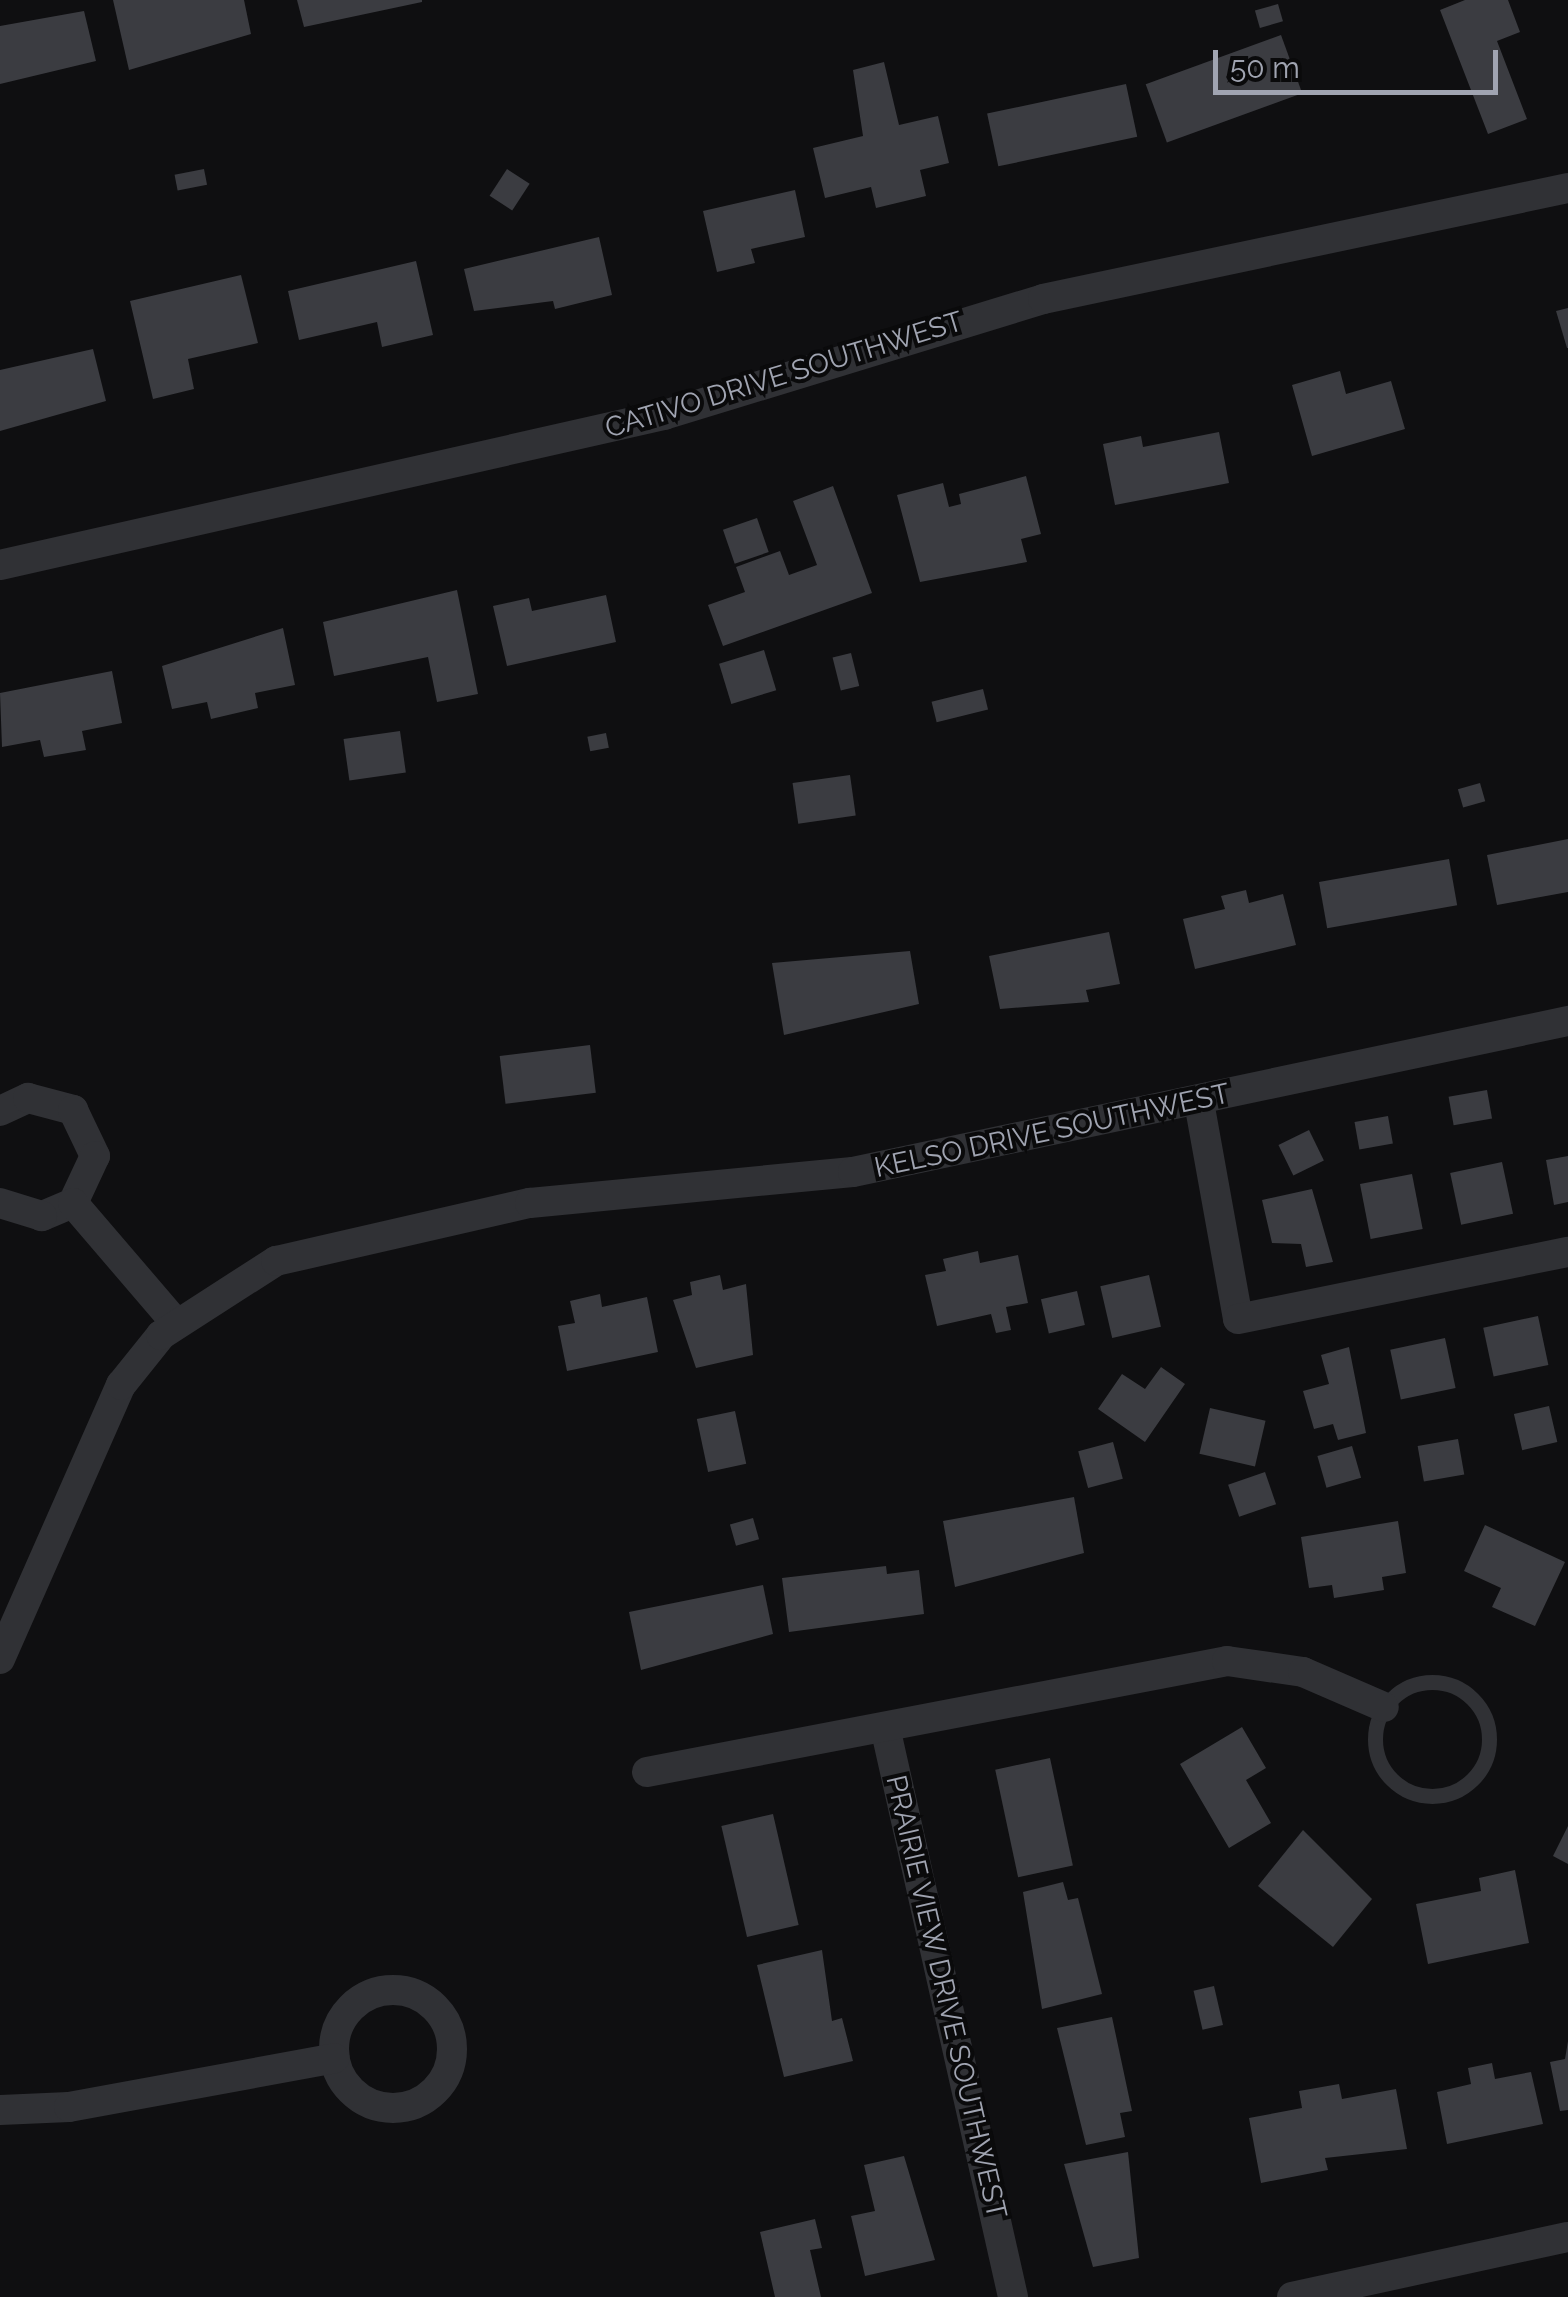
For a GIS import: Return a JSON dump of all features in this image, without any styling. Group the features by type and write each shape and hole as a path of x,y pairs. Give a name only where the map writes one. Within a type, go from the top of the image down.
{"street":[{"name":"CATIVO DRIVE SOUTHWEST","path":"0,565 664,415 1043,299 1568,188"},
{"name":"KELSO DRIVE SOUTHWEST","path":"0,1659 100,1418 176,1323 276,1261 530,1203 853,1172 1199,1102 1568,1020"},
{"path":"0,1111 47,1098 86,1125 91,1179 73,1203 42,1216 0,1203"},
{"path":"1199,1102 1238,1319 1568,1252"},
{"path":"73,1203 176,1323"},
{"path":"647,1772 1227,1661 1303,1672 1384,1706"},
{"name":"PRAIRIE VIEW DRIVE SOUTHWEST","path":"885,1727 1013,2297"},
{"path":"0,2110 69,2107 335,2058"},
{"path":"1292,2297 1568,2237"}],"lane":[{"path":"1429,1680 1464,1690 1486,1718 1480,1771 1452,1793 1400,1787 1378,1759 1384,1706 1429,1680"}],"building":[{"path":"113,0 244,0 251,34 129,70"},
{"path":"297,0 422,0 422,2 304,27"},
{"path":"1465,0 1508,0 1520,32 1497,41 1527,119 1488,134 1440,10"},
{"path":"1278,4 1283,21 1260,28 1255,11"},
{"path":"84,11 96,61 0,84 0,26"},
{"path":"1281,35 1302,93 1167,143 1146,84"},
{"path":"884,62 899,125 938,116 949,163 920,170 926,196 876,208 871,187 825,198 813,148 863,136 853,70"},
{"path":"1126,84 1137,137 998,166 987,114"},
{"path":"204,169 207,185 178,190 175,175"},
{"path":"507,169 530,184 512,211 490,196"},
{"path":"795,190 805,237 751,249 755,263 717,272 703,211"},
{"path":"599,237 612,295 555,309 553,301 474,311 464,269"},
{"path":"416,261 433,335 382,347 377,322 299,340 288,291"},
{"path":"241,275 258,343 188,359 194,389 153,399 130,301"},
{"path":"1568,308 1568,348 1567,348 1556,311"},
{"path":"93,349 106,401 0,431 0,370"},
{"path":"1340,371 1346,394 1391,381 1405,429 1312,456 1292,385"},
{"path":"1219,432 1229,483 1115,505 1103,444 1141,436 1143,447"},
{"path":"1026,476 1041,534 1021,539 1027,562 920,582 897,495 943,483 949,507 961,504 959,494"},
{"path":"833,486 872,593 723,646 708,605 745,592 736,567 780,551 789,575 817,565 793,501"},
{"path":"757,518 769,552 735,564 723,530"},
{"path":"457,590 478,694 437,702 428,657 334,676 323,622"},
{"path":"606,595 616,642 507,666 493,606 529,598 532,611"},
{"path":"283,628 295,685 255,693 258,708 211,719 207,702 172,709 162,666"},
{"path":"764,650 776,690 731,704 719,664"},
{"path":"851,653 859,686 841,691 833,658"},
{"path":"112,671 122,723 82,731 86,750 44,757 40,740 2,747 0,693"},
{"path":"983,689 988,709 937,722 932,702"},
{"path":"400,731 406,773 349,781 344,739"},
{"path":"606,733 609,748 590,751 587,737"},
{"path":"850,775 856,816 798,824 793,783"},
{"path":"1480,783 1485,801 1463,808 1458,789"},
{"path":"1568,839 1568,892 1497,905 1487,855"},
{"path":"1449,859 1457,905 1327,928 1319,882"},
{"path":"1246,890 1249,903 1283,894 1296,945 1195,969 1183,919 1225,909 1221,896"},
{"path":"1109,932 1120,984 1086,990 1089,1002 1000,1009 989,956"},
{"path":"910,951 919,1004 784,1035 772,963"},
{"path":"590,1045 596,1093 506,1104 500,1056"},
{"path":"1487,1090 1492,1119 1454,1125 1449,1097"},
{"path":"1388,1116 1393,1144 1359,1149 1355,1122"},
{"path":"1309,1130 1324,1161 1293,1175 1278,1145"},
{"path":"1568,1156 1568,1202 1554,1205 1546,1160"},
{"path":"1502,1162 1513,1214 1461,1225 1450,1173"},
{"path":"1412,1174 1423,1229 1371,1239 1360,1184"},
{"path":"1312,1189 1333,1262 1306,1267 1301,1244 1272,1243 1262,1200"},
{"path":"978,1251 980,1263 1018,1255 1028,1303 1006,1307 1011,1330 996,1333 991,1314 937,1326 925,1275 946,1271 943,1259"},
{"path":"720,1275 723,1290 746,1284 753,1355 696,1368 673,1300 692,1295 690,1282"},
{"path":"1149,1275 1161,1327 1112,1338 1100,1286"},
{"path":"1077,1291 1085,1325 1049,1333 1041,1299"},
{"path":"600,1294 602,1307 647,1297 658,1352 567,1371 558,1326 575,1323 570,1301"},
{"path":"1538,1316 1548,1365 1494,1377 1483,1328"},
{"path":"1445,1338 1456,1388 1401,1400 1390,1350"},
{"path":"1349,1347 1366,1433 1338,1440 1333,1424 1314,1429 1303,1391 1329,1384 1321,1355"},
{"path":"1161,1367 1185,1384 1145,1442 1098,1409 1122,1374 1145,1389"},
{"path":"1549,1406 1557,1442 1522,1450 1514,1414"},
{"path":"1210,1408 1266,1421 1255,1467 1199,1454"},
{"path":"735,1411 746,1464 708,1472 697,1419"},
{"path":"1458,1439 1464,1474 1424,1482 1418,1446"},
{"path":"1113,1442 1123,1479 1088,1488 1078,1451"},
{"path":"1352,1446 1361,1478 1326,1488 1317,1456"},
{"path":"1265,1472 1276,1504 1239,1517 1228,1485"},
{"path":"1074,1497 1084,1553 955,1587 943,1521"},
{"path":"753,1518 759,1539 736,1546 730,1525"},
{"path":"1398,1521 1406,1573 1382,1577 1384,1590 1334,1598 1332,1585 1309,1588 1301,1537"},
{"path":"1485,1525 1565,1562 1535,1626 1492,1607 1501,1588 1464,1571"},
{"path":"886,1566 887,1574 919,1570 924,1614 789,1632 782,1578"},
{"path":"763,1585 773,1634 641,1670 629,1612"},
{"path":"1242,1727 1266,1768 1246,1780 1271,1823 1229,1848 1180,1764"},
{"path":"1050,1758 1073,1866 1018,1877 995,1770"},
{"path":"773,1814 799,1925 747,1937 721,1826"},
{"path":"1568,1826 1568,1864 1553,1856"},
{"path":"1303,1830 1372,1899 1333,1947 1258,1886"},
{"path":"1515,1870 1529,1943 1428,1964 1416,1904 1481,1891 1479,1878"},
{"path":"1063,1882 1068,1900 1078,1898 1102,1994 1042,2009 1023,1892"},
{"path":"822,1950 832,2021 842,2018 853,2061 784,2077 757,1965"},
{"path":"1214,1986 1223,2025 1203,2030 1194,1991"},
{"path":"1112,2017 1132,2111 1120,2113 1125,2137 1086,2145 1057,2028"},
{"path":"1568,2041 1568,2110 1560,2111 1550,2062 1565,2059"},
{"path":"1492,2063 1495,2079 1531,2072 1543,2124 1447,2144 1437,2092 1471,2084 1468,2068"},
{"path":"1339,2084 1342,2099 1396,2089 1407,2149 1325,2158 1328,2170 1261,2183 1249,2118 1302,2108 1299,2091"},
{"path":"1128,2152 1139,2258 1093,2267 1064,2164"},
{"path":"904,2156 935,2260 865,2276 851,2216 875,2211 864,2165"},
{"path":"815,2219 822,2248 810,2250 821,2297 775,2297 760,2232"}]}
